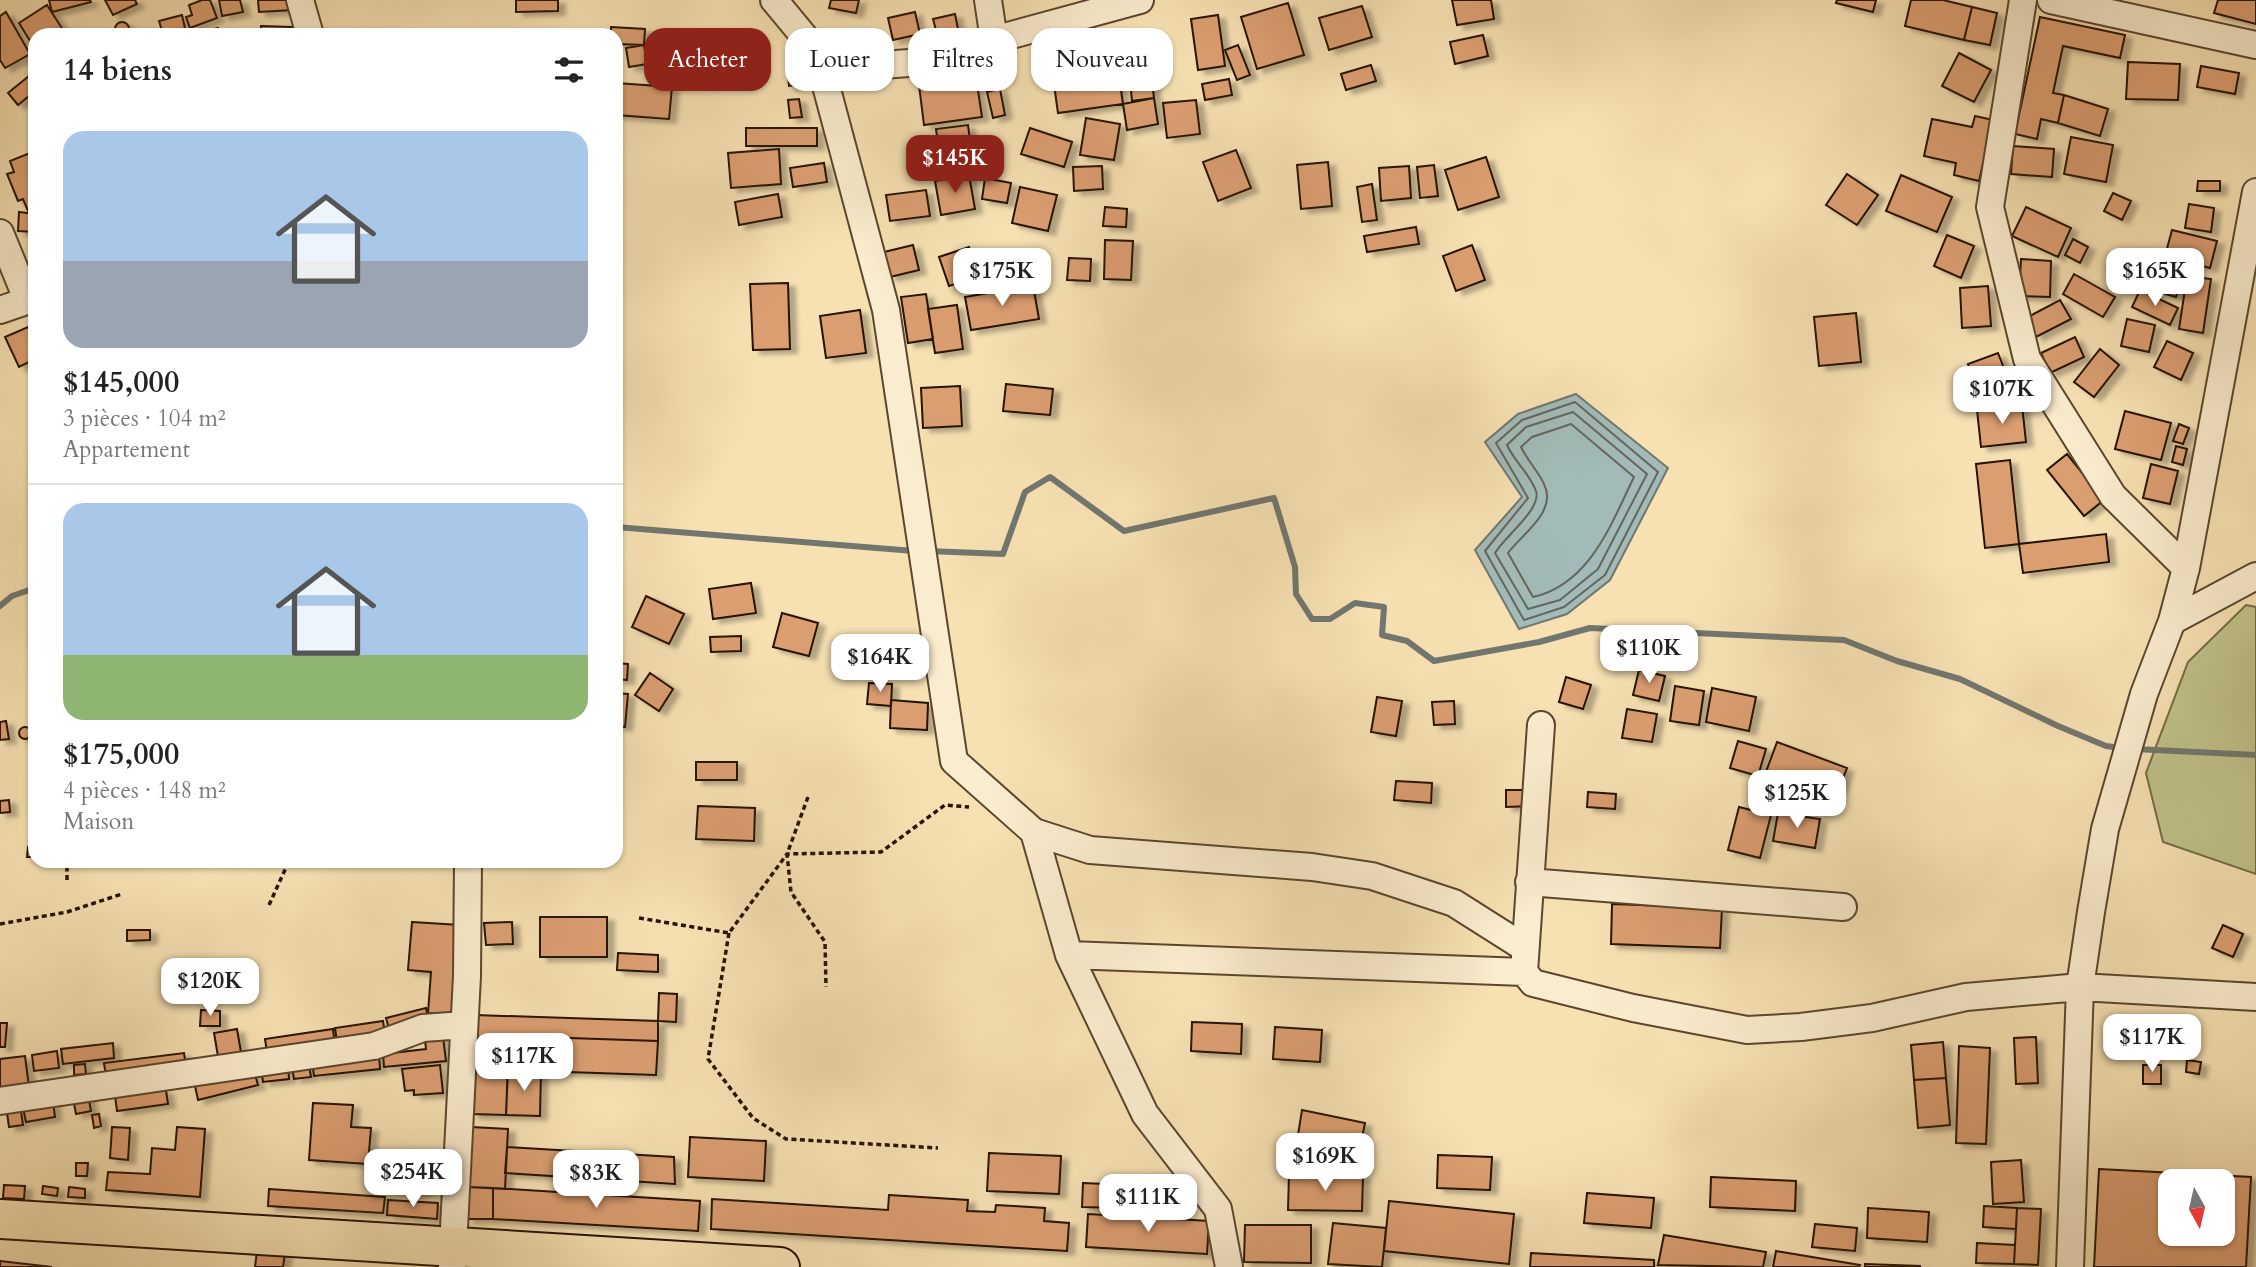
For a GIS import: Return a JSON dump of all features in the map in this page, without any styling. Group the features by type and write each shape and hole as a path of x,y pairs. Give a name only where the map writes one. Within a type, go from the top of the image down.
{"highway":[{"path":"0,1219 453,1257 762,1266"}],"street":[{"path":"300,0 308,28"},
{"path":"774,0 797,28"},
{"path":"988,0 992,28"},
{"path":"1017,34 1140,0"},
{"path":"2023,0 1990,207 2026,359 2112,496 2186,568"},
{"path":"2051,0 2256,45"},
{"path":"827,91 886,310 954,761 1034,832 1090,849 1312,867 1372,876 1454,903 1525,960"},
{"path":"2070,1267 2080,987 2105,829 2144,694 2172,621 2186,568 2256,192"},
{"path":"0,233 28,293"},
{"path":"0,310 28,300"},
{"path":"2172,621 2256,576"},
{"path":"1541,724 1525,960 1534,983 1633,1008 1747,1030 1801,1027 1872,1018 1966,997 2080,987 2256,997"},
{"path":"1034,832 1069,955 1145,1114 1218,1209 1229,1267"},
{"path":"453,1257 464,1025 468,868"},
{"path":"1530,882 1843,907"},
{"path":"1069,955 1525,960"},
{"path":"0,1101 374,1046 423,1028 464,1025"}],"path":[{"path":"788,854 881,852 946,805 974,807 990,793"},
{"path":"808,797 788,854 729,933 708,1059 752,1118 786,1139 938,1148"},
{"path":"788,854 791,891 825,942 826,987"},
{"path":"67,880 68,868"},
{"path":"269,905 286,868"},
{"path":"0,924 67,912 122,894"},
{"path":"639,918 729,933"}],"green space":[{"path":"2246,605 2256,607 2256,874 2163,842 2146,773 2188,662"}],"water":[{"path":"1576,394 1668,468 1610,580 1567,614 1519,629 1475,550 1522,497 1485,442 1518,414"}],"building":[{"path":"49,0 90,0 91,2 52,12"},
{"path":"105,0 135,0 137,4 113,15"},
{"path":"210,0 217,18 190,28 186,17 192,15 189,5"},
{"path":"219,0 240,0 243,12 222,16"},
{"path":"258,0 292,0 292,10 259,12"},
{"path":"516,0 558,0 558,11 516,12"},
{"path":"831,0 859,0 856,13 829,8"},
{"path":"1452,0 1491,0 1494,19 1457,25"},
{"path":"1837,0 1876,0 1873,12 1836,3"},
{"path":"1911,0 1943,0 1972,7 1964,40 1905,26"},
{"path":"2218,0 2256,0 2256,24 2214,13"},
{"path":"1288,3 1304,55 1257,69 1241,17"},
{"path":"47,5 62,28 28,28 28,38 19,23"},
{"path":"1362,6 1372,37 1329,50 1319,18"},
{"path":"1972,7 1997,13 1990,45 1964,40"},
{"path":"6,12 28,50 28,55 5,68 0,60 0,16"},
{"path":"915,12 919,28 908,28 908,37 894,40 894,28 890,28 888,18"},
{"path":"955,14 958,28 935,28 933,19"},
{"path":"182,15 185,28 161,28 159,21"},
{"path":"1218,15 1225,66 1198,70 1191,19"},
{"path":"2040,17 2125,35 2120,58 2063,46 2053,93 2064,95 2058,123 2041,119 2037,139 2015,134"},
{"path":"122,22 129,28 115,28"},
{"path":"261,26 292,27 292,28"},
{"path":"611,27 644,29 644,45 623,44 623,28"},
{"path":"1483,35 1488,56 1455,64 1450,42"},
{"path":"644,45 644,64 629,67 626,48"},
{"path":"1238,45 1250,75 1237,80 1225,50"},
{"path":"1959,53 1991,70 1974,102 1942,86"},
{"path":"2128,62 2180,64 2178,100 2126,99"},
{"path":"1371,65 1376,81 1346,90 1341,74"},
{"path":"2201,66 2239,73 2235,94 2197,87"},
{"path":"28,77 28,97 18,105 8,93"},
{"path":"1229,79 1232,95 1205,100 1202,84"},
{"path":"623,84 644,85 644,91 672,91 669,119 623,116"},
{"path":"920,91 978,91 982,117 924,125"},
{"path":"1000,91 1005,115 993,118 987,92"},
{"path":"1055,91 1121,91 1123,104 1058,113"},
{"path":"1131,91 1153,91 1154,98 1132,101"},
{"path":"2064,95 2108,109 2100,136 2058,123"},
{"path":"1154,98 1158,124 1127,130 1123,104"},
{"path":"799,99 802,117 790,118 788,100"},
{"path":"1196,100 1200,134 1167,138 1163,103"},
{"path":"1975,116 1993,120 1979,181 1954,175 1956,163 1924,156 1932,119 1972,127"},
{"path":"1086,118 1120,124 1114,160 1080,155"},
{"path":"968,125 971,149 939,153 936,129"},
{"path":"746,128 817,128 817,146 746,146"},
{"path":"1030,128 1072,142 1064,167 1021,154"},
{"path":"2071,137 2113,145 2106,182 2064,174"},
{"path":"2013,146 2054,149 2052,177 2011,174"},
{"path":"779,149 781,184 731,188 728,153"},
{"path":"1236,150 1251,188 1218,201 1203,162"},
{"path":"28,154 28,211 23,199 18,201 7,174 14,172 10,161"},
{"path":"1486,157 1499,197 1458,210 1445,170"},
{"path":"1328,162 1332,206 1301,209 1297,165"},
{"path":"824,163 827,182 793,187 790,168"},
{"path":"1434,165 1438,196 1420,198 1417,167"},
{"path":"1102,166 1103,189 1074,191 1073,167"},
{"path":"1409,166 1411,198 1381,201 1379,168"},
{"path":"1847,174 1878,195 1857,225 1826,205"},
{"path":"969,175 975,209 941,215 935,181"},
{"path":"1901,175 1952,197 1937,232 1886,211"},
{"path":"985,178 1011,183 1007,203 982,199"},
{"path":"2198,181 2220,181 2220,191 2197,191"},
{"path":"1372,184 1377,220 1362,222 1357,187"},
{"path":"1020,187 1057,195 1048,231 1012,223"},
{"path":"926,190 930,216 890,221 886,195"},
{"path":"2113,193 2131,201 2122,220 2104,211"},
{"path":"778,194 782,217 739,225 735,202"},
{"path":"2189,204 2214,208 2211,232 2185,228"},
{"path":"1105,207 1127,209 1126,227 1103,226"},
{"path":"2026,207 2071,228 2058,257 2012,236"},
{"path":"19,212 28,213 28,232 18,231"},
{"path":"1416,227 1419,244 1367,252 1364,236"},
{"path":"2172,230 2217,241 2210,268 2165,256"},
{"path":"1947,235 1974,246 1961,278 1934,266"},
{"path":"2073,239 2088,247 2080,263 2065,255"},
{"path":"1105,240 1133,241 1131,280 1104,279"},
{"path":"913,245 919,270 890,277 884,252"},
{"path":"1472,245 1485,280 1456,291 1443,256"},
{"path":"969,247 979,276 949,286 939,257"},
{"path":"1069,258 1091,259 1090,281 1067,280"},
{"path":"2021,259 2051,261 2050,297 2019,296"},
{"path":"2074,274 2115,297 2103,317 2063,294"},
{"path":"2187,276 2211,279 2203,333 2179,329"},
{"path":"2167,277 2181,281 2176,297 2162,293"},
{"path":"788,283 790,349 753,350 750,284"},
{"path":"1033,285 1039,319 971,330 965,297"},
{"path":"1988,286 1991,326 1962,328 1960,288"},
{"path":"2140,290 2178,308 2170,325 2132,307"},
{"path":"926,294 933,339 908,343 901,297"},
{"path":"2060,300 2071,319 2036,337 2026,318"},
{"path":"957,305 963,349 935,353 928,309"},
{"path":"860,310 866,353 826,358 820,316"},
{"path":"1856,313 1861,362 1819,366 1814,317"},
{"path":"2127,319 2155,325 2149,352 2121,346"},
{"path":"28,327 28,362 19,367 5,337"},
{"path":"2075,337 2084,357 2050,373 2041,353"},
{"path":"2167,341 2193,353 2181,380 2154,367"},
{"path":"2100,349 2119,365 2094,397 2074,382"},
{"path":"1998,353 2012,389 1982,401 1968,364"},
{"path":"1006,384 1053,389 1050,415 1003,411"},
{"path":"960,386 962,426 923,428 921,388"},
{"path":"2022,405 2026,442 1981,447 1977,410"},
{"path":"2125,411 2171,423 2161,460 2115,449"},
{"path":"2179,424 2189,428 2183,444 2173,441"},
{"path":"2176,446 2187,449 2183,465 2172,462"},
{"path":"2067,454 2104,500 2084,516 2047,470"},
{"path":"2010,460 2019,544 1985,548 1976,464"},
{"path":"2151,464 2178,471 2170,504 2143,498"},
{"path":"2106,534 2109,562 2023,573 2019,544"},
{"path":"751,583 756,613 713,619 709,589"},
{"path":"646,596 684,614 669,644 632,627"},
{"path":"782,613 818,623 809,656 773,647"},
{"path":"741,636 741,651 711,652 710,637"},
{"path":"623,664 628,664 627,680 623,680"},
{"path":"1639,670 1665,676 1659,701 1633,695"},
{"path":"650,673 673,689 659,711 635,695"},
{"path":"1566,677 1591,685 1583,709 1559,702"},
{"path":"869,683 892,684 891,706 867,704"},
{"path":"1675,686 1704,691 1699,725 1670,721"},
{"path":"1712,688 1756,697 1749,731 1706,722"},
{"path":"623,694 628,694 623,727"},
{"path":"1377,697 1402,701 1396,736 1371,732"},
{"path":"891,700 928,703 927,730 890,728"},
{"path":"1454,701 1455,724 1434,725 1432,702"},
{"path":"1627,709 1657,714 1652,742 1622,738"},
{"path":"6,721 9,739 0,740 0,722"},
{"path":"25,727 28,728 28,738 25,739 19,733"},
{"path":"1738,741 1766,749 1758,776 1730,768"},
{"path":"1777,742 1847,768 1835,798 1766,772"},
{"path":"696,762 737,762 737,780 696,780"},
{"path":"1762,776 1785,781 1779,808 1756,802"},
{"path":"1396,781 1432,783 1431,803 1394,800"},
{"path":"1506,790 1529,790 1529,806 1506,807"},
{"path":"1588,792 1616,794 1615,809 1587,807"},
{"path":"9,800 10,812 0,813 0,801"},
{"path":"698,806 755,808 754,841 696,839"},
{"path":"1739,807 1771,815 1760,858 1728,850"},
{"path":"1778,813 1820,819 1815,848 1773,841"},
{"path":"1612,904 1722,908 1720,948 1611,944"},
{"path":"540,917 607,917 607,957 540,957"},
{"path":"412,922 460,925 453,1015 428,1013 431,972 408,970"},
{"path":"512,922 513,944 486,945 484,923"},
{"path":"2223,925 2243,934 2233,957 2212,948"},
{"path":"127,930 150,930 150,940 127,941"},
{"path":"618,953 658,955 658,972 617,970"},
{"path":"659,993 677,994 676,1022 658,1021"},
{"path":"426,1008 429,1022 390,1032 386,1018"},
{"path":"201,1010 220,1011 220,1026 200,1026"},
{"path":"475,1015 658,1021 658,1041 509,1036 506,1115 472,1114"},
{"path":"383,1021 385,1034 337,1042 335,1028"},
{"path":"1192,1022 1242,1024 1241,1054 1191,1051"},
{"path":"0,1023 7,1023 5,1047 0,1047"},
{"path":"1275,1027 1322,1030 1320,1062 1273,1059"},
{"path":"237,1029 242,1058 219,1062 214,1033"},
{"path":"333,1029 335,1047 267,1052 265,1039"},
{"path":"442,1029 446,1061 384,1067 383,1054 426,1049 424,1032"},
{"path":"509,1036 658,1041 656,1075 508,1070"},
{"path":"2036,1037 2038,1083 2016,1084 2014,1038"},
{"path":"1943,1042 1946,1078 1914,1080 1911,1045"},
{"path":"113,1043 114,1058 63,1064 61,1049"},
{"path":"1959,1046 1990,1048 1986,1144 1956,1143"},
{"path":"57,1051 59,1068 34,1071 32,1055"},
{"path":"184,1053 186,1066 106,1076 104,1063"},
{"path":"379,1055 380,1069 314,1076 312,1062"},
{"path":"25,1056 29,1087 0,1091 0,1059"},
{"path":"2187,1060 2201,1062 2199,1074 2186,1072"},
{"path":"85,1064 86,1074 74,1075 74,1065"},
{"path":"288,1065 289,1079 263,1082 261,1068"},
{"path":"309,1065 311,1077 294,1079 292,1067"},
{"path":"440,1065 443,1093 414,1095 414,1090 405,1091 402,1069"},
{"path":"2143,1065 2161,1065 2161,1084 2143,1084"},
{"path":"508,1070 541,1071 540,1116 506,1115"},
{"path":"254,1071 258,1085 198,1100 195,1086"},
{"path":"1946,1078 1950,1125 1918,1128 1914,1080"},
{"path":"166,1090 168,1104 117,1111 115,1096"},
{"path":"88,1095 91,1111 76,1114 73,1098"},
{"path":"53,1102 55,1117 26,1122 23,1108"},
{"path":"313,1103 353,1105 351,1127 371,1128 368,1164 309,1160"},
{"path":"1302,1110 1365,1123 1360,1147 1298,1135"},
{"path":"21,1111 23,1125 9,1127 7,1113"},
{"path":"99,1114 101,1126 94,1128 92,1115"},
{"path":"112,1127 130,1128 128,1160 110,1158"},
{"path":"177,1127 205,1129 200,1197 106,1190 108,1172 150,1174 152,1148 175,1150"},
{"path":"471,1127 508,1129 505,1189 468,1187"},
{"path":"690,1137 766,1141 764,1181 688,1177"},
{"path":"507,1147 674,1157 675,1184 505,1173"},
{"path":"989,1153 1061,1156 1059,1194 987,1191"},
{"path":"1438,1155 1492,1157 1490,1190 1437,1188"},
{"path":"2021,1160 2024,1202 1993,1204 1991,1162"},
{"path":"76,1163 88,1163 87,1176 76,1176"},
{"path":"2099,1169 2158,1172 2158,1246 2235,1246 2235,1176 2251,1177 2246,1267 2094,1267"},
{"path":"392,1170 399,1173 402,1180 399,1187 392,1190 385,1187 382,1180 385,1173"},
{"path":"418,1173 425,1176 428,1183 425,1190 418,1193 411,1190 408,1183 411,1176"},
{"path":"1289,1174 1363,1176 1362,1211 1288,1210"},
{"path":"1711,1177 1796,1181 1795,1211 1710,1207"},
{"path":"1083,1183 1126,1185 1124,1208 1082,1207"},
{"path":"4,1185 25,1186 24,1199 3,1198"},
{"path":"43,1186 58,1188 57,1196 42,1194"},
{"path":"69,1187 85,1189 85,1198 68,1197"},
{"path":"468,1187 493,1188 493,1219 467,1219"},
{"path":"493,1188 700,1201 698,1231 493,1219"},
{"path":"269,1189 385,1197 383,1213 268,1206"},
{"path":"1587,1193 1654,1198 1651,1228 1584,1223"},
{"path":"889,1195 968,1200 967,1211 995,1212 996,1205 1045,1208 1044,1221 1069,1223 1067,1251 711,1229 712,1199 888,1210"},
{"path":"388,1200 438,1203 437,1219 387,1215"},
{"path":"1389,1201 1514,1214 1509,1264 1384,1251"},
{"path":"1984,1206 2017,1208 2016,1229 1983,1227"},
{"path":"1868,1208 1929,1212 1927,1242 1867,1238"},
{"path":"2017,1208 2041,1209 2038,1265 2014,1264"},
{"path":"1088,1214 1209,1221 1207,1254 1086,1247"},
{"path":"1333,1223 1386,1228 1382,1267 1328,1264"},
{"path":"1815,1224 1857,1228 1855,1251 1812,1247"},
{"path":"1245,1225 1311,1225 1311,1263 1244,1262"},
{"path":"1664,1235 1766,1252 1763,1267 1658,1265"},
{"path":"1977,1243 2015,1245 2014,1264 1976,1263"},
{"path":"257,1251 285,1254 283,1267 255,1267"},
{"path":"1776,1251 1860,1265 1773,1267"},
{"path":"1531,1253 1654,1260 1654,1267 1530,1267"},
{"path":"0,1261 52,1267 0,1267"},
{"path":"1865,1264 1920,1266 1920,1267 1865,1267"}],"waterway":[{"path":"928,551 1003,554 1025,492 1050,477 1124,531 1274,498 1295,567 1296,594 1312,619 1330,619 1355,603 1384,607 1382,635 1407,641 1434,661 1539,642 1590,628 1844,640 1897,661 1960,679 2058,726 2106,746 2121,748"},
{"path":"623,528 914,551"},
{"path":"0,606 12,596 28,590"},
{"path":"2135,749 2256,755"}]}
